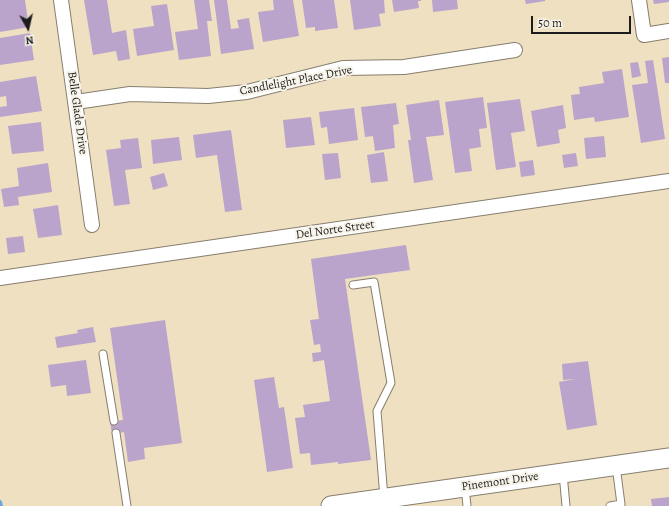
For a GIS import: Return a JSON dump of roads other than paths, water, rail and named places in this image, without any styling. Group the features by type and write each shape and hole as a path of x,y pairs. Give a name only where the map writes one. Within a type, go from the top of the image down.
{"main road":[{"name":"Pinemont Drive","path":"331,506 354,504 384,498 669,458"}],"street":[{"name":"Belle Glade Drive","path":"61,0 92,225"},
{"path":"639,0 644,35 669,31"},
{"name":"Candlelight Place Drive","path":"76,102 130,94 208,96 247,92 343,68 404,67 515,50"},
{"name":"Del Norte Street","path":"0,278 669,181"}],"lane":[{"path":"353,285 374,282 391,383 376,412 384,498"},
{"path":"103,354 114,421"},
{"path":"116,433 127,506"},
{"path":"610,506 621,504 616,465"},
{"path":"563,473 566,506"},
{"path":"465,487 467,506"}],"waterway":[{"path":"0,502 1,506"}]}
